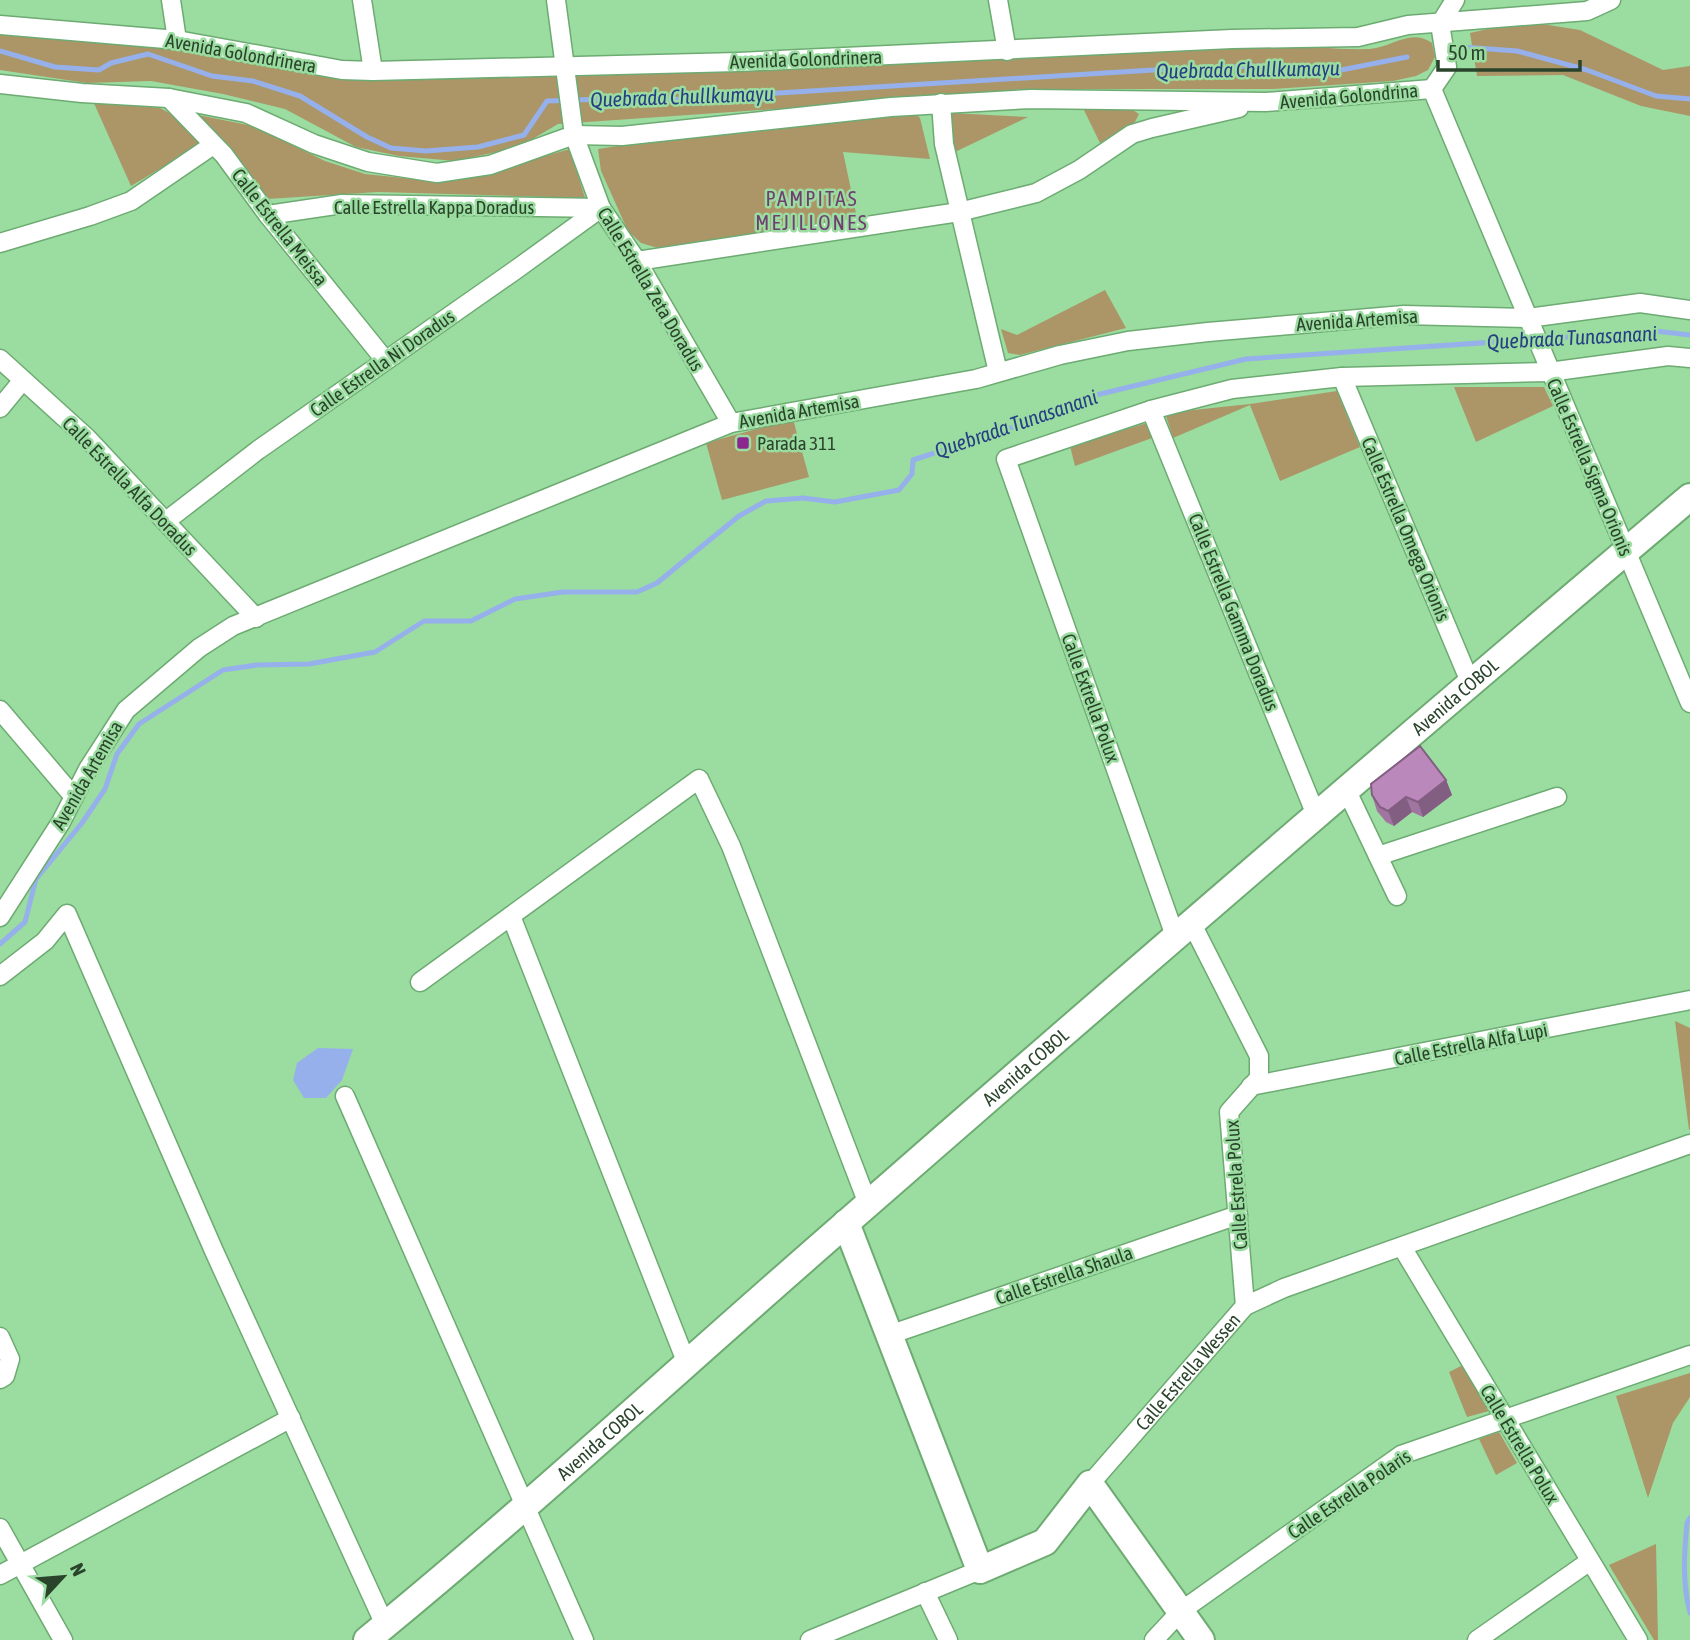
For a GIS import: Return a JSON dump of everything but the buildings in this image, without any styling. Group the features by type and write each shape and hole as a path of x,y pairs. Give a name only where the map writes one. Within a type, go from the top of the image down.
{"main road":[{"name":"Avenida COBOL","path":"376,1632 526,1506 1316,814 1690,497"},
{"path":"846,1223 981,1570"},
{"path":"1090,1484 1201,1640"},
{"name":"Calle Estrella Wessen","path":"981,1570 1045,1542 1090,1484"}],"street":[{"path":"171,0 177,40"},
{"path":"362,0 373,71"},
{"name":"Calle Estrella Zeta Doradus","path":"555,0 574,135 601,208 637,261 731,423"},
{"path":"998,0 1007,51"},
{"path":"1433,89 1447,67 1440,24 1455,0"},
{"name":"Avenida Golondrinera","path":"0,25 177,40 342,70 373,71 565,68 1007,51 1233,39 1359,37 1408,25 1587,11 1611,0"},
{"path":"0,84 82,93 169,98 246,113 314,144 368,162 437,173 490,165 574,135 622,136 940,103 1031,99 1266,102"},
{"name":"Avenida Golondrina","path":"1266,102 1433,89"},
{"name":"Calle Estrella Sigma Orionis","path":"1433,89 1549,372 1690,703"},
{"name":"Calle Estrella Meissa","path":"169,98 224,155 268,215 385,360"},
{"path":"637,261 959,212 1036,193 1079,170 1132,134 1266,102"},
{"path":"940,103 944,144 998,372"},
{"path":"0,243 131,201 213,145"},
{"name":"Calle Estrella Kappa Doradus","path":"268,215 342,204 601,208"},
{"name":"Calle Estrella Ni Doradus","path":"166,521 258,450 601,208"},
{"name":"Avenida Artemisa","path":"0,917 61,822 88,769 126,710 199,648 233,626 731,423 976,379 1059,355 1128,341 1404,316 1534,333 1640,303 1690,310"},
{"path":"1151,410 1233,389 1342,377 1549,372 1668,356 1690,358"},
{"name":"Calle Estrella Alfa Doradus","path":"0,359 87,438 256,618"},
{"name":"Calle Estrella Omega Orionis","path":"1342,377 1470,682"},
{"path":"0,408 23,380"},
{"name":"Calle Extrella Polux","path":"1151,410 1006,460 1183,929"},
{"name":"Calle Estrella Gamma Doradus","path":"1151,410 1316,814"},
{"path":"0,710 74,797"},
{"path":"420,982 699,779 731,846 868,1204"},
{"path":"1346,789 1397,896"},
{"path":"1378,856 1557,797"},
{"path":"0,976 45,941 67,914 214,1251 292,1418 376,1632"},
{"path":"511,916 687,1364"},
{"name":"Calle Estrela Polux","path":"1183,929 1259,1056 1259,1078 1229,1112 1245,1306"},
{"name":"Calle Estrella Alfa Lupi","path":"1251,1086 1690,1000"},
{"path":"345,1096 584,1640"},
{"name":"Calle Estrella Wessen","path":"1090,1484 1245,1306 1284,1288 1690,1144"},
{"name":"Calle Estrella Shaula","path":"889,1335 1238,1215"},
{"name":"Calle Estrella Polux","path":"1402,1247 1638,1640"},
{"path":"0,1337 10,1359 5,1376 0,1379"},
{"name":"Calle Estrella Polaris","path":"1154,1640 1181,1611 1401,1455 1690,1354"},
{"path":"0,1575 292,1418"},
{"path":"0,1528 63,1640"},
{"path":"1477,1640 1590,1560"},
{"name":"Calle Estrella Wessen","path":"810,1640 981,1570"},
{"path":"925,1592 948,1640"}],"shaded area":[{"path":"1523,21 1580,30 1663,70 1690,66 1690,116 1641,106 1563,75 1477,76 1470,33"},
{"path":"0,34 183,49 344,80 590,76 1276,45 1370,49 1416,37 1432,43 1435,57 1428,70 1416,76 1393,81 1273,89 1023,89 908,100 558,124 519,147 455,161 399,156 356,147 285,109 223,94 151,81 87,83 0,70"},
{"path":"93,101 160,108 179,118 203,143 131,186"},
{"path":"1083,108 1131,109 1139,114 1135,122 1100,143"},
{"path":"915,113 920,118 930,159 843,152 857,218 661,249 641,243 628,231 601,171 598,149 697,134"},
{"path":"951,113 1028,117 955,152"},
{"path":"198,115 253,126 325,161 365,174 433,181 467,178 570,149 585,198 378,192 267,199 234,152"},
{"path":"1105,290 1126,328 1020,355 1008,353 1001,329 1017,335"},
{"path":"1454,387 1544,387 1553,406 1476,442"},
{"path":"1337,391 1360,447 1280,481 1250,405 1173,438 1165,413 1250,404"},
{"path":"793,419 809,477 722,500 706,443"},
{"path":"1147,423 1152,438 1075,466 1070,446"},
{"path":"1675,1021 1690,1028 1689,1130"},
{"path":"1463,1365 1489,1411 1467,1417 1449,1372"},
{"path":"1690,1373 1690,1397 1673,1423 1648,1498 1616,1396"},
{"path":"1499,1432 1517,1463 1496,1475 1479,1439"},
{"path":"1656,1544 1658,1640 1654,1640 1609,1565"}],"water":[{"path":"318,1048 353,1049 342,1080 326,1098 304,1098 293,1080 297,1063"}],"waterway":[{"name":"Quebrada Chullkumayu","path":"1462,47 1517,51 1587,70 1656,96 1690,99"},
{"name":"Quebrada Chullkumayu","path":"0,51 55,67 99,70 111,63 148,54 212,76 253,81 300,96 367,137 391,148 426,151 478,147 524,135 547,101 633,98 666,100 1169,69 1260,66 1336,71 1407,57"},
{"name":"Quebrada Tunasanani","path":"0,944 25,922 36,879 82,823 105,789 117,754 139,724 223,670 257,665 309,664 375,652 424,621 471,621 515,599 563,592 637,592 657,583 739,516 766,501 803,498 835,502 899,490 912,474 913,460 1057,413 1092,396 1246,359 1656,331 1690,335"},
{"path":"1690,1518 1687,1523 1684,1568 1690,1613"}],"place":[{"name":"Parada 311","path":"743,443"}],"district":[{"name":"PAMPITAS MEJILLONES","path":"812,211"}]}
